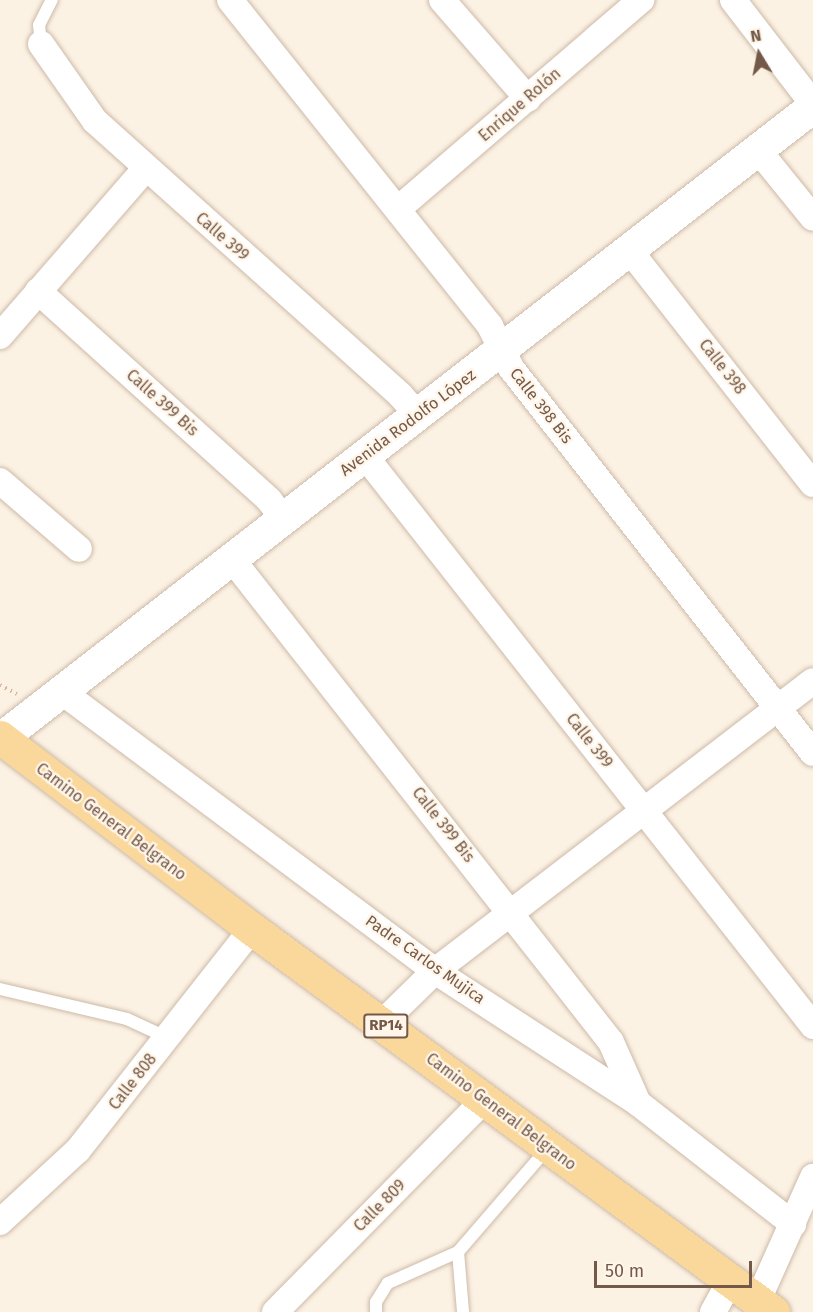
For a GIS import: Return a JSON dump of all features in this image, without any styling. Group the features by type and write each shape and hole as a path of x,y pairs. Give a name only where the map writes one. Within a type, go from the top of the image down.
{"main road":[{"name":"Camino General Belgrano","path":"1,737 252,929 765,1306"}],"street":[{"name":"Calle 398 Bis","path":"230,0 490,326 511,368 813,753"},
{"path":"442,0 528,99"},
{"name":"Enrique Rolón","path":"398,209 641,0"},
{"path":"733,0 813,105"},
{"name":"Calle 399","path":"41,44 95,121 145,169 401,396 419,416"},
{"name":"Avenida Rodolfo López","path":"1,737 283,518 419,416 813,105"},
{"path":"758,150 813,218"},
{"path":"0,336 145,169"},
{"name":"Calle 398","path":"630,250 813,484"},
{"name":"Calle 399 Bis","path":"38,291 269,500 283,518"},
{"name":"Calle 399","path":"365,456 813,1026"},
{"path":"0,481 79,549"},
{"name":"Calle 399 Bis","path":"231,558 513,914 611,1042 638,1102"},
{"path":"382,1023 435,971 513,914 813,681"},
{"name":"Padre Carlos Mujica","path":"61,691 435,971 638,1102 794,1224"},
{"name":"Calle 808","path":"0,1222 78,1150 252,929"},
{"name":"Calle 809","path":"275,1312 484,1100"},
{"path":"765,1306 813,1177"},
{"path":"713,1312 731,1280"}],"lane":[{"path":"41,44 39,25 52,0"},
{"path":"0,989 127,1019 168,1038"},
{"path":"376,1312 376,1302 388,1283 458,1252 548,1148"},
{"path":"458,1252 463,1312"}]}
